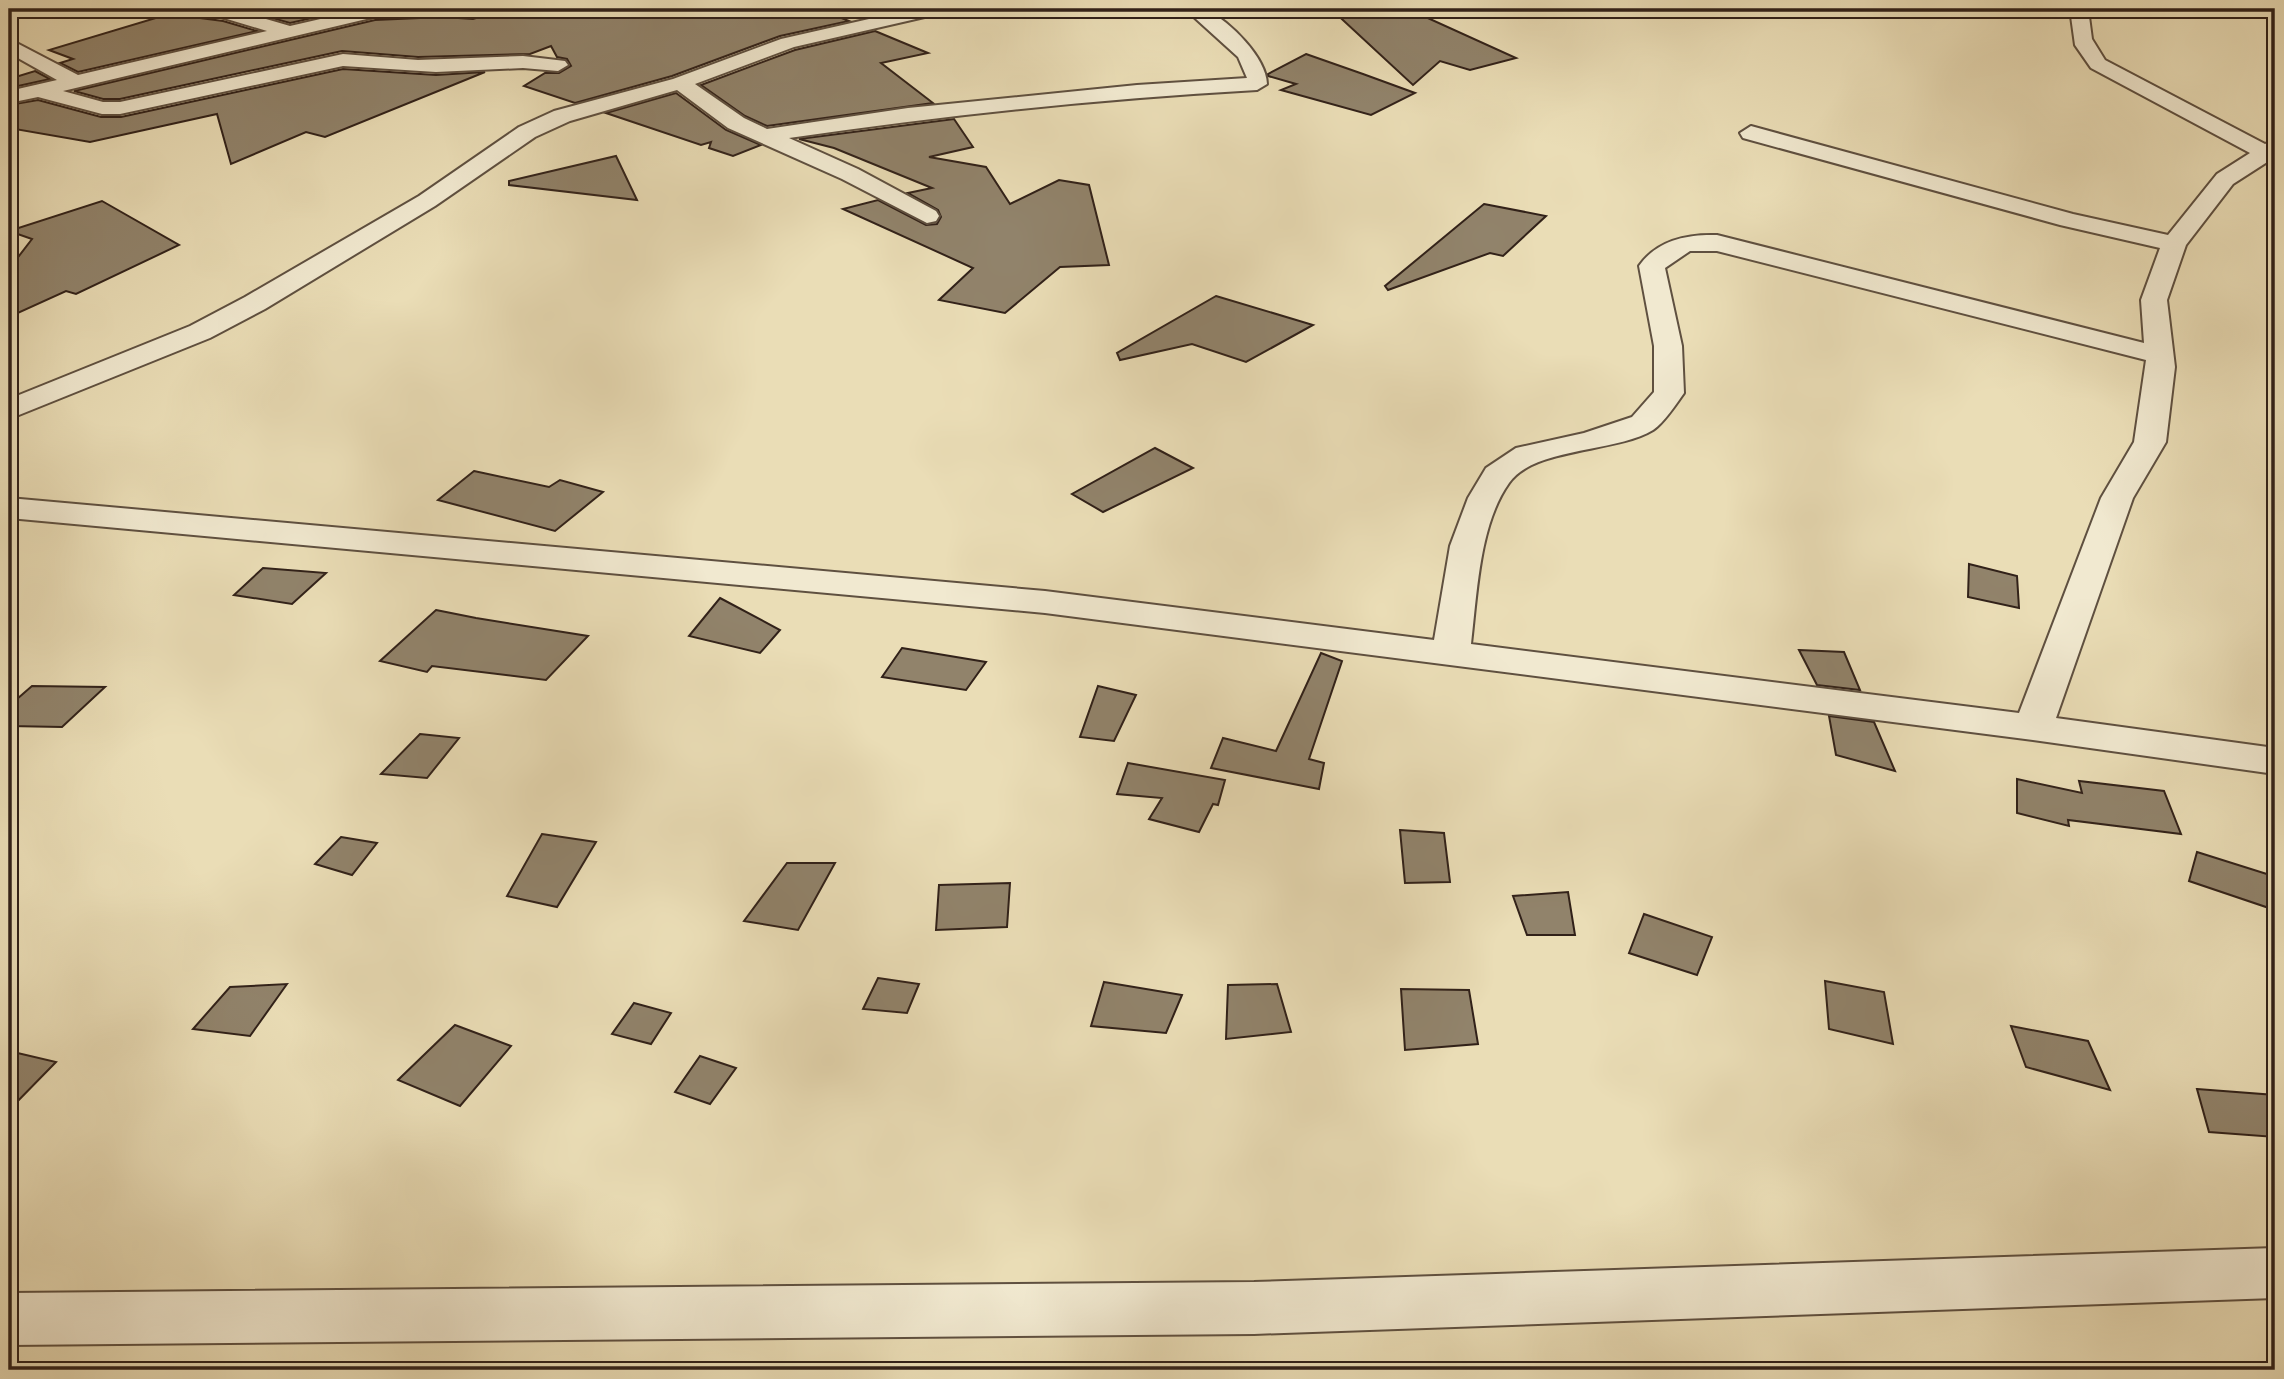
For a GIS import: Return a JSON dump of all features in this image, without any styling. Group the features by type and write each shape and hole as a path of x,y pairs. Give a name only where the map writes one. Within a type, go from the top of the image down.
{"street":[{"path":"213,9 289,31"},
{"path":"9,97 381,10 449,9"},
{"path":"762,136 908,114 1136,91 1257,84 1256,72 1248,54 1194,9"},
{"path":"2079,9 2081,40 2085,52 2098,64 2272,149"},
{"path":"9,410 200,332 255,303 427,201 527,132 562,116 680,83 788,43 925,10"},
{"path":"9,46 74,81"},
{"path":"37,90 102,108 120,108 362,58 418,66 530,60 558,65"},
{"path":"680,83 736,123 850,174 928,216"},
{"path":"1751,133 2069,220 2174,244"},
{"path":"2033,727 2117,498 2150,442 2161,367 2154,300 2174,244 2225,179 2272,149"},
{"path":"1451,653 1467,546 1484,498 1497,475 1527,455 1592,441 1643,423 1669,393 1668,346 1652,266 1674,246 1688,241 1717,243 2160,355"},
{"path":"9,508 1045,602 2033,727 2275,761"},
{"path":"9,1319 1254,1308 2275,1273"}],"building":[{"path":"285,9 353,9 290,23 254,13"},
{"path":"506,9 538,15 552,9 799,9 799,16 824,11 849,21 780,36 672,76 575,103 524,86 545,73 559,73 571,66 567,59 557,57 551,46 530,54 418,57 342,51 120,99 103,99 74,91 375,20 443,17 473,19"},
{"path":"1331,9 1408,9 1516,58 1470,70 1440,61 1413,85"},
{"path":"169,14 223,21 257,31 78,72 60,63 73,59 49,50"},
{"path":"875,31 928,53 881,63 933,103 767,126 745,116 701,85 795,50"},
{"path":"1306,54 1415,93 1371,115 1281,90 1296,84 1268,76"},
{"path":"343,69 436,75 485,72 325,137 306,132 231,164 217,114 90,142 9,128 9,105 38,100 101,117 121,117"},
{"path":"35,71 50,79 9,88 9,79"},
{"path":"676,93 726,130 761,145 733,156 709,148 711,142 701,145 606,113"},
{"path":"954,119 973,147 929,157 986,167 1010,204 1059,180 1089,185 1109,265 1060,267 1005,313 939,300 973,268 843,209 878,200 926,225 937,224 941,217 938,210 908,193 932,188 834,148 799,139"},
{"path":"616,156 637,200 509,185 509,181"},
{"path":"102,201 179,245 76,294 66,291 9,317 9,269 32,239 9,231"},
{"path":"1484,204 1546,216 1503,256 1490,253 1388,290 1385,286"},
{"path":"1216,296 1313,325 1246,362 1192,344 1120,360 1117,353"},
{"path":"1155,448 1193,468 1103,512 1072,494"},
{"path":"474,471 549,487 560,480 603,492 555,531 438,500"},
{"path":"1969,564 2017,576 2019,608 1968,597"},
{"path":"263,568 326,573 292,604 234,595"},
{"path":"720,598 780,630 760,653 689,636"},
{"path":"436,610 588,636 546,680 432,666 427,672 380,661"},
{"path":"902,648 986,662 966,690 882,677"},
{"path":"1799,650 1844,652 1860,690 1817,685"},
{"path":"1321,653 1342,661 1309,759 1324,763 1319,789 1211,768 1223,738 1276,751"},
{"path":"32,686 105,687 62,727 9,726 9,706"},
{"path":"1098,686 1136,695 1114,741 1080,737"},
{"path":"1829,716 1874,722 1895,771 1836,755"},
{"path":"420,734 459,738 427,778 381,774"},
{"path":"1128,763 1225,780 1218,805 1213,804 1199,832 1149,819 1162,798 1117,794"},
{"path":"2017,779 2082,793 2079,781 2164,791 2181,834 2068,820 2069,826 2017,813"},
{"path":"1400,830 1444,833 1450,882 1405,883"},
{"path":"542,834 596,842 557,907 507,896"},
{"path":"341,837 377,843 352,875 315,864"},
{"path":"2197,852 2270,875 2269,908 2189,881"},
{"path":"787,863 835,863 798,930 744,921"},
{"path":"1010,883 1007,927 936,930 939,885"},
{"path":"1568,892 1575,935 1527,935 1513,896"},
{"path":"1644,914 1712,937 1697,975 1629,953"},
{"path":"878,978 919,984 907,1013 863,1009"},
{"path":"1825,981 1884,992 1893,1044 1829,1029"},
{"path":"1104,982 1182,995 1166,1033 1091,1026"},
{"path":"287,984 250,1036 193,1029 230,987"},
{"path":"1277,984 1291,1032 1226,1039 1228,985"},
{"path":"1401,989 1469,990 1478,1044 1405,1050"},
{"path":"634,1003 671,1013 651,1044 612,1034"},
{"path":"455,1025 511,1046 460,1106 398,1080"},
{"path":"2011,1026 2088,1041 2110,1090 2026,1067"},
{"path":"9,1051 56,1062 9,1110"},
{"path":"700,1056 736,1068 710,1104 675,1092"},
{"path":"2197,1089 2275,1095 2275,1137 2209,1132"}]}
